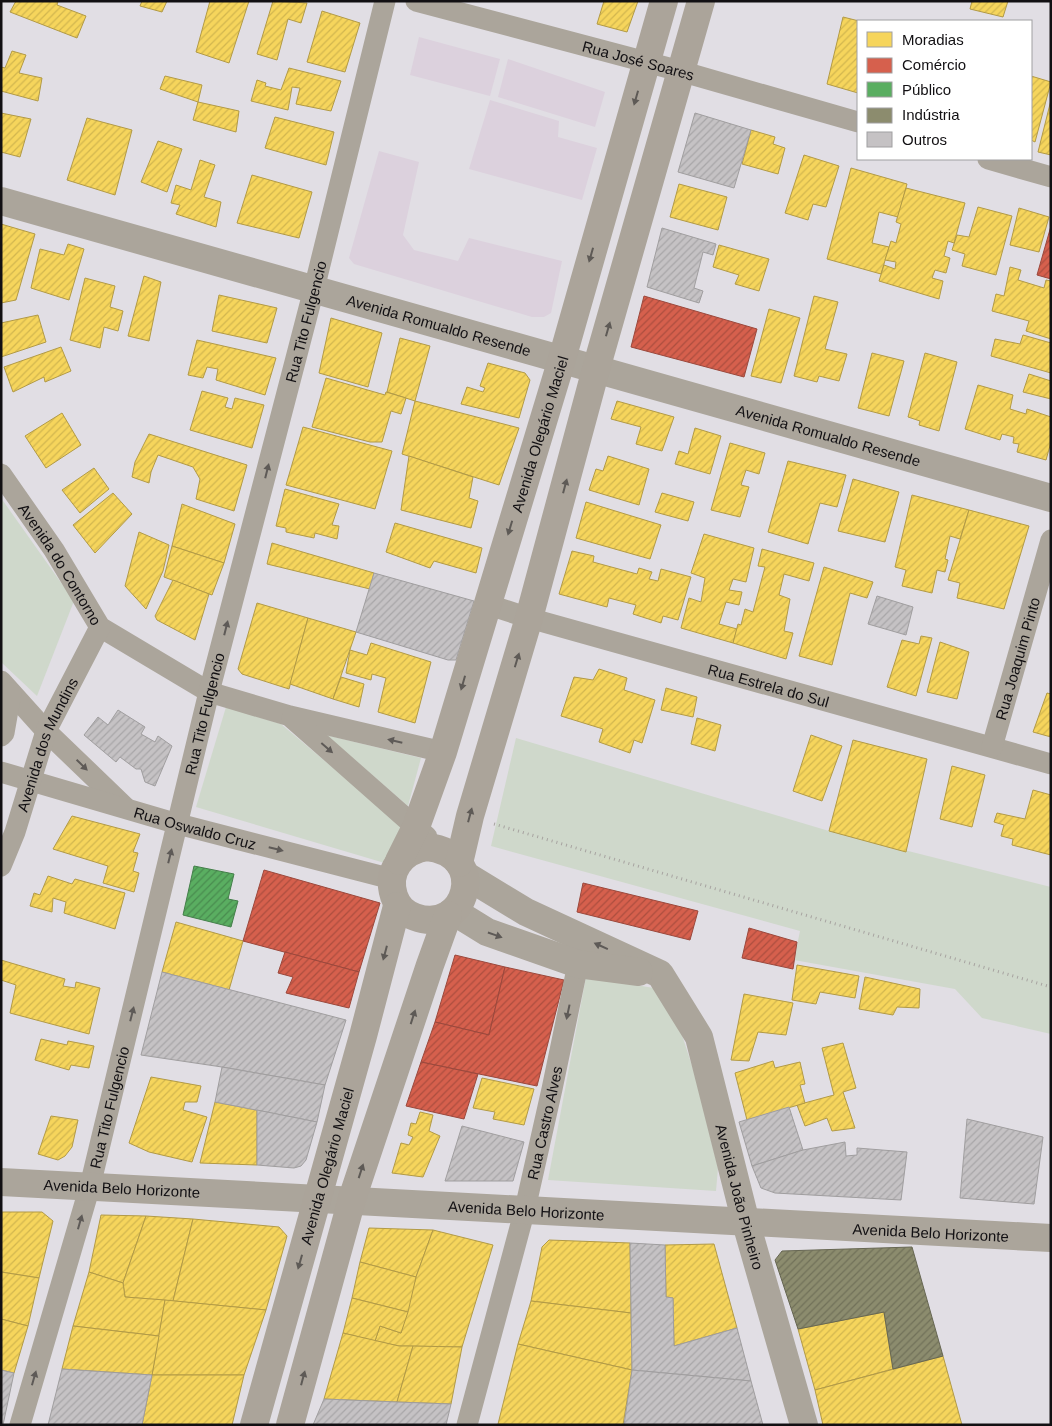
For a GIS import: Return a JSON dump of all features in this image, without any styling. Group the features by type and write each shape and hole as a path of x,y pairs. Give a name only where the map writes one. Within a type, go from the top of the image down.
{"main road":[{"name":"Avenida Olegário Maciel","path":"396,870 416,827 443,752 486,604 562,359 664,1"},
{"path":"290,1425 352,1199 430,966 450,913 461,901 465,891 454,862 470,816 530,618 596,369 701,1"},
{"path":"450,913 433,920 421,919 410,915 398,906 392,889 396,870 407,854 417,849 427,847 454,862"},
{"name":"Avenida Olegário Maciel","path":"254,1425 398,906"}],"street":[{"name":"Rua Tito Fulgencio","path":"20,1425 90,1186 210,692 314,289 385,1"},
{"name":"Rua José Soares","path":"416,1 680,71 857,122"},
{"path":"992,160 1051,177"},
{"name":"Avenida Romualdo Resende","path":"1,201 1051,498"},
{"name":"Avenida do Contorno","path":"1,474 54,550 100,627 210,692 290,716 443,752"},
{"name":"Rua Joaquim Pinto","path":"992,747 1051,540"},
{"name":"Rua Estrela do Sul","path":"486,604 1051,764"},
{"name":"Avenida dos Mundins","path":"1,866 15,832 46,731 100,627"},
{"path":"6,687 46,731 129,811"},
{"path":"1,736 4,733 6,687"},
{"name":"Avenida do Contorno","path":"290,716 454,862"},
{"name":"Rua Oswaldo Cruz","path":"1,772 178,824 396,870"},
{"path":"454,862 526,912 660,974"},
{"path":"450,913 487,932 578,964 660,974"},
{"name":"Rua Castro Alves","path":"466,1425 525,1209 578,964"},
{"name":"Avenida João Pinheiro","path":"660,974 699,1037 746,1223 804,1425"},
{"name":"Avenida Belo Horizonte","path":"1,1182 318,1197 746,1223 1051,1238"}],"path":[{"path":"470,816 1051,987"}],"shaded area":[{"path":"419,37 500,59 490,96 410,75"},
{"path":"508,59 605,92 595,127 498,97"},
{"path":"490,100 559,121 558,137 597,148 582,200 469,169"},
{"path":"379,151 419,162 403,235 414,250 458,261 469,238 562,261 551,313 544,317 532,317 354,264 349,258"},
{"path":"1,498 74,601 37,696 1,662"},
{"path":"226,707 281,724 401,825 388,864 196,807"},
{"path":"326,735 421,758 408,806"},
{"path":"516,738 829,831 1051,887 1051,1034 982,1018 955,989 794,960 800,931 491,846"},
{"path":"586,977 654,988 682,1035 694,1072 718,1168 716,1191 548,1180"}],"building: Moradias":[{"path":"16,1 58,1 57,5 86,16 77,38 10,12"},
{"path":"142,1 167,1 162,12 140,6"},
{"path":"210,1 249,1 229,63 196,52"},
{"path":"273,1 307,3 301,23 288,19 277,60 257,54"},
{"path":"604,1 638,1 627,32 597,24"},
{"path":"972,1 1008,1 1003,17 970,9"},
{"path":"322,11 360,23 345,72 307,62"},
{"path":"843,17 857,20 857,93 827,84"},
{"path":"12,51 26,55 19,73 42,78 38,101 1,91 1,67 5,68"},
{"path":"289,68 341,81 331,111 296,104 300,88 292,87 288,110 251,101 257,80 266,83 265,86 281,90"},
{"path":"165,76 202,85 198,102 160,89"},
{"path":"1032,76 1051,82 1035,142 1032,140"},
{"path":"1051,100 1051,155 1038,152"},
{"path":"198,102 239,111 236,132 193,120"},
{"path":"1,113 31,119 20,157 1,152"},
{"path":"275,117 334,132 326,165 265,148"},
{"path":"87,118 132,130 115,195 67,180"},
{"path":"751,130 775,137 773,144 785,148 778,174 742,164"},
{"path":"158,141 182,149 167,192 141,182"},
{"path":"804,155 839,166 826,207 813,204 808,220 785,213"},
{"path":"200,160 215,165 204,197 221,202 216,227 176,214 180,205 171,203 176,185 191,190"},
{"path":"851,168 907,184 898,217 879,212 872,243 889,247 881,274 827,259"},
{"path":"252,175 312,192 299,238 237,223"},
{"path":"679,184 727,197 718,230 670,217"},
{"path":"906,188 965,203 954,243 948,241 944,256 950,258 946,273 935,270 932,278 943,281 939,299 879,281 884,265 895,269 896,262 885,260 891,241 896,243 901,224 896,222"},
{"path":"978,207 1012,216 996,275 962,266 965,254 952,250 957,235 969,237"},
{"path":"1019,208 1049,217 1039,252 1010,245"},
{"path":"1,224 35,234 16,300 1,303"},
{"path":"68,244 84,249 69,300 31,288 40,249 64,255"},
{"path":"719,245 769,259 759,291 735,284 739,275 713,267"},
{"path":"1010,267 1021,270 1018,280 1044,288 1046,280 1051,281 1051,339 1026,331 1029,321 992,311 996,294 1004,296"},
{"path":"144,276 161,282 149,341 128,336"},
{"path":"85,278 115,286 110,307 123,311 118,331 104,327 100,348 70,340"},
{"path":"219,295 277,308 267,343 212,331"},
{"path":"814,296 838,302 825,349 847,354 839,381 819,376 817,382 794,376"},
{"path":"769,309 800,318 781,383 751,376"},
{"path":"38,315 46,342 1,357 1,323"},
{"path":"331,318 382,333 368,387 319,373"},
{"path":"1023,335 1051,343 1051,373 991,356 995,339 1020,344"},
{"path":"400,338 430,346 415,401 387,392"},
{"path":"197,340 276,358 265,395 216,380 218,369 207,367 203,378 188,375"},
{"path":"61,347 71,371 45,382 44,377 13,392 4,367"},
{"path":"872,353 904,361 889,416 858,408"},
{"path":"925,353 957,362 939,431 919,425 920,421 908,417"},
{"path":"488,363 525,373 530,380 519,418 461,404 467,387 483,392 485,388 480,386"},
{"path":"1029,374 1051,381 1051,399 1023,392"},
{"path":"326,378 385,395 386,392 406,398 401,414 391,411 382,442 370,442 312,427"},
{"path":"978,385 1013,395 1010,409 1026,414 1027,409 1051,417 1051,442 1046,460 1017,452 1019,444 1013,443 1014,437 1002,434 1000,440 965,429"},
{"path":"202,391 228,398 225,407 232,409 235,398 264,405 252,448 190,430"},
{"path":"415,401 519,428 499,485 402,454"},
{"path":"617,401 674,417 662,451 636,444 641,427 611,419"},
{"path":"62,413 81,445 46,468 25,436"},
{"path":"303,427 392,451 375,509 286,485"},
{"path":"695,428 721,436 710,474 675,464 679,451 688,454"},
{"path":"149,434 247,465 234,511 196,499 200,479 193,467 158,455 149,483 132,477 135,462"},
{"path":"730,443 765,453 759,474 746,470 741,485 749,487 740,517 711,510"},
{"path":"409,456 473,477 469,498 478,501 471,528 401,510"},
{"path":"608,456 649,469 639,505 589,490 596,469 603,471"},
{"path":"788,461 846,475 837,507 820,503 808,544 768,532"},
{"path":"94,468 109,489 80,513 62,490"},
{"path":"853,479 899,492 885,542 838,531"},
{"path":"285,489 339,504 332,525 339,526 337,539 315,533 314,538 286,532 286,528 276,526"},
{"path":"113,493 132,514 95,553 73,525"},
{"path":"662,493 694,502 688,521 655,512"},
{"path":"912,495 969,510 960,539 950,536 945,559 948,560 945,572 937,570 932,593 902,586 906,570 895,567"},
{"path":"586,502 661,525 650,559 576,538"},
{"path":"182,504 235,524 224,563 172,546"},
{"path":"969,510 1029,526 1004,609 957,598 960,583 948,580"},
{"path":"395,523 482,548 476,573 434,561 430,568 386,552"},
{"path":"139,532 169,545 163,571 146,609 125,586"},
{"path":"704,534 754,548 746,582 733,579 729,590 742,592 739,605 726,602 719,624 737,629 733,643 681,628 689,598 701,602 705,578 691,573"},
{"path":"272,543 374,573 370,589 267,564"},
{"path":"172,546 224,563 212,595 164,577"},
{"path":"762,549 814,563 809,581 784,574 779,595 790,599 784,631 793,633 786,659 733,643 738,624 741,625 745,609 753,612 765,567 758,566"},
{"path":"572,551 594,556 593,562 637,574 639,568 652,572 649,579 658,581 661,569 691,577 678,620 663,616 661,623 633,614 636,605 609,598 607,607 559,594"},
{"path":"824,567 873,582 867,598 850,593 832,665 799,656"},
{"path":"173,580 209,594 195,640 157,620 155,616"},
{"path":"257,603 308,618 289,689 242,674 238,669"},
{"path":"308,618 356,632 333,699 290,684"},
{"path":"921,636 932,638 916,696 887,687 902,640 919,644"},
{"path":"940,642 969,652 957,699 927,692"},
{"path":"371,643 431,662 415,723 378,712 386,678 372,674 371,680 346,673 350,650 367,655"},
{"path":"599,669 627,678 624,690 655,700 642,743 634,740 630,753 599,742 603,729 561,716 574,677 593,680"},
{"path":"341,677 364,684 359,707 333,699"},
{"path":"666,688 697,697 693,717 661,710"},
{"path":"1047,693 1051,694 1051,737 1033,732"},
{"path":"697,718 721,725 715,751 691,744"},
{"path":"811,735 842,746 822,801 793,791"},
{"path":"853,740 927,759 906,852 829,831"},
{"path":"952,766 985,775 972,827 940,819"},
{"path":"1033,790 1051,795 1051,855 1012,845 1013,839 1001,836 1004,825 994,822 997,813 1025,819"},
{"path":"72,816 140,834 133,852 138,853 133,871 139,873 134,892 103,883 108,866 53,849"},
{"path":"48,876 72,884 75,879 125,893 115,929 64,913 66,902 53,898 52,912 30,906 34,893 40,895"},
{"path":"176,922 243,941 229,990 162,972"},
{"path":"1,960 65,979 63,986 75,988 76,982 100,988 89,1034 10,1013 16,985 1,980"},
{"path":"797,965 859,976 855,998 820,992 816,1004 792,1000"},
{"path":"865,977 920,989 919,1008 897,1007 893,1015 859,1009"},
{"path":"744,994 793,1003 786,1035 758,1032 749,1061 731,1060"},
{"path":"41,1039 67,1045 68,1041 94,1046 89,1068 71,1065 69,1070 35,1060"},
{"path":"843,1043 856,1088 843,1092 855,1128 832,1131 827,1118 805,1126 797,1105 834,1095 822,1048"},
{"path":"773,1061 775,1068 800,1062 805,1084 800,1085 805,1103 747,1120 735,1073"},
{"path":"151,1077 201,1086 197,1102 185,1102 183,1110 207,1117 192,1162 149,1152 129,1143"},
{"path":"482,1078 534,1089 524,1125 493,1119 495,1112 473,1108"},
{"path":"215,1102 257,1110 257,1165 200,1163"},
{"path":"420,1112 433,1115 429,1131 440,1136 423,1177 392,1173 401,1143 409,1145 413,1137 408,1135 411,1123 416,1124"},
{"path":"51,1116 78,1120 72,1147 65,1156 58,1160 38,1154"},
{"path":"2,1212 42,1212 53,1221 39,1278 1,1272"},
{"path":"101,1215 146,1216 123,1283 89,1272"},
{"path":"146,1216 193,1219 173,1301 125,1297 123,1283"},
{"path":"193,1219 279,1227 287,1236 266,1310 173,1301"},
{"path":"369,1228 433,1230 416,1277 360,1262"},
{"path":"433,1230 493,1245 462,1347 399,1346 375,1341 380,1326 401,1333 416,1277"},
{"path":"549,1240 630,1243 631,1313 531,1301 542,1247"},
{"path":"714,1244 737,1328 674,1346 673,1298 666,1297 665,1245"},
{"path":"360,1262 416,1277 408,1312 352,1298"},
{"path":"1,1272 39,1278 28,1326 1,1319"},
{"path":"89,1272 123,1283 125,1297 165,1300 159,1336 73,1326"},
{"path":"352,1298 408,1312 401,1333 380,1326 375,1341 343,1333"},
{"path":"165,1300 266,1310 244,1375 152,1375"},
{"path":"531,1301 631,1313 632,1370 518,1344"},
{"path":"884,1312 893,1369 815,1390 798,1329"},
{"path":"1,1319 28,1326 14,1373 1,1370"},
{"path":"73,1326 159,1336 152,1375 62,1369"},
{"path":"343,1333 399,1346 413,1346 397,1402 324,1399"},
{"path":"518,1344 632,1370 623,1425 498,1424"},
{"path":"413,1346 462,1347 451,1404 397,1402"},
{"path":"943,1356 962,1425 823,1425 815,1390"},
{"path":"152,1375 244,1375 232,1425 142,1425"}],"building: Comércio":[{"path":"1051,226 1051,279 1037,275"},
{"path":"644,296 757,329 744,377 631,347"},
{"path":"264,870 380,903 359,972 243,941"},
{"path":"583,883 698,911 690,940 577,912"},
{"path":"749,928 797,942 793,969 742,958"},
{"path":"285,952 359,972 349,1008 286,993 293,977 278,973"},
{"path":"455,955 505,967 489,1035 435,1022"},
{"path":"505,967 564,980 537,1086 421,1062 435,1022 489,1035"},
{"path":"421,1062 478,1074 464,1119 406,1106"}],"building: Público":[{"path":"194,866 234,874 228,899 238,901 231,927 183,915"}],"building: Indústria":[{"path":"912,1247 943,1356 893,1369 884,1312 798,1329 775,1260 782,1251"}],"building: Outros":[{"path":"695,113 751,130 734,188 678,172"},
{"path":"662,228 716,244 713,255 703,252 694,288 703,291 699,303 647,287"},
{"path":"374,573 474,601 456,660 448,660 356,632"},
{"path":"877,596 913,607 906,635 868,624"},
{"path":"118,710 145,727 141,734 155,742 158,736 172,746 155,786 145,782 141,769 136,769 120,757 116,762 84,735 98,717 108,725"},
{"path":"162,972 346,1020 325,1085 141,1055"},
{"path":"222,1067 325,1085 317,1122 215,1102"},
{"path":"789,1107 803,1150 752,1166 739,1122"},
{"path":"257,1110 317,1122 306,1160 301,1166 294,1168 257,1165"},
{"path":"967,1119 1043,1137 1034,1204 960,1198"},
{"path":"462,1126 524,1142 513,1181 445,1181"},
{"path":"845,1142 846,1156 857,1155 857,1148 907,1152 901,1200 775,1193 761,1188 752,1166 803,1150"},
{"path":"630,1243 665,1245 666,1297 673,1298 674,1346 737,1328 751,1381 632,1370"},
{"path":"62,1369 152,1375 142,1425 48,1425"},
{"path":"1,1370 14,1373 3,1425 1,1425"},
{"path":"632,1370 751,1381 763,1425 624,1425"},
{"path":"324,1399 451,1404 446,1425 313,1425"}]}
